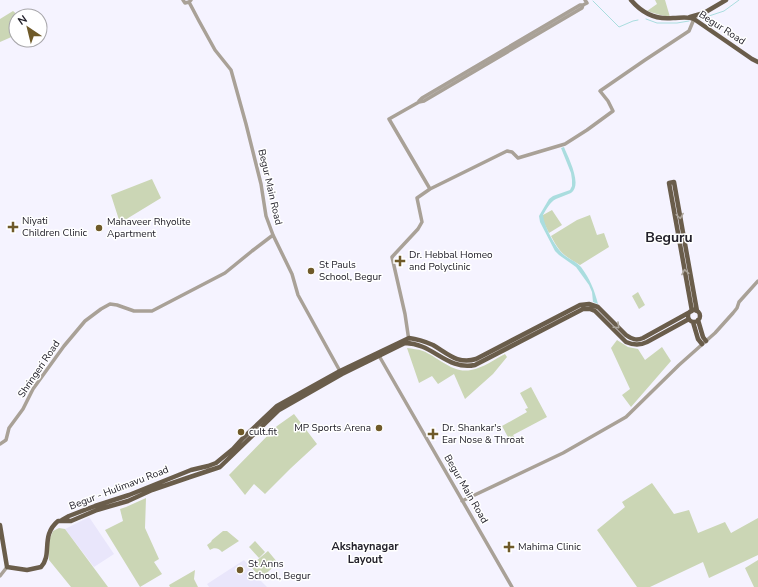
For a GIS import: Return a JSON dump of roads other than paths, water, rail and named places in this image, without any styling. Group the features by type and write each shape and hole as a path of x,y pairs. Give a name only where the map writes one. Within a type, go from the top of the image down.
{"main road":[{"name":"Begur Road","path":"631,0 643,11 658,17 692,18 758,62"},
{"path":"692,18 726,0"},
{"path":"693,311 674,182 669,183 693,311 700,315 698,320 703,337 706,341"},
{"path":"378,355 409,341 453,360 462,366 475,365 577,306 583,304 589,304 600,309 626,335 636,340 643,338 693,311"},
{"path":"551,322 581,309 590,309 597,313 628,343 639,345 691,321 696,322 698,320"},
{"path":"693,311 688,316 698,340 702,344"},
{"path":"623,339 626,335"},
{"name":"Begur - Hulimavu Road","path":"341,373 359,366 378,355"},
{"name":"Begur - Hulimavu Road","path":"7,567 27,570 41,567 45,561 49,531 58,521 71,521 97,510 128,501 170,484 220,467 279,410 341,373 378,355"},
{"path":"0,525 7,567"}],"street":[{"name":"Begur Main Road","path":"183,0 186,3 190,1 198,21 215,50 231,70 261,184 266,216 273,235 292,274 298,295 341,373"},
{"path":"430,189 389,119 580,5 587,3 585,0"},
{"path":"409,341 405,314 392,257 422,222 417,198 430,189 507,151 512,152 518,158 565,144 587,130 613,111 608,101 600,91 689,31 692,18"},
{"name":"Shringeri Road","path":"0,444 6,440 10,428 23,409 33,389 64,346 85,321 110,304 134,311 152,312 225,273 273,235"},
{"path":"462,501 563,453 626,417 679,365 722,326 739,302 758,282"},
{"name":"Begur Main Road","path":"378,355 512,587"},
{"path":"0,576 7,567"}],"waterway":[{"path":"700,19 724,11 739,0"},
{"path":"593,1 619,27 638,20"},
{"path":"646,19 657,23 677,23 689,21"}],"place":[{"name":"Niyati Children Clinic","path":"13,227"},
{"name":"Mahaveer Rhyolite Apartment","path":"99,228"},
{"name":"Dr. Hebbal Homeo and Polyclinic","path":"400,261"},
{"name":"St Pauls School, Begur","path":"311,271"},
{"name":"MP Sports Arena","path":"379,428"},
{"name":"cult.fit","path":"241,432"},
{"name":"Dr. Shankar's Ear Nose & Throat","path":"433,434"},
{"name":"Mahima Clinic","path":"509,547"},
{"name":"St Anns School, Begur","path":"240,570"}],"district":[{"name":"Beguru","path":"669,237"},
{"name":"Akshaynagar Layout","path":"365,552"}]}
